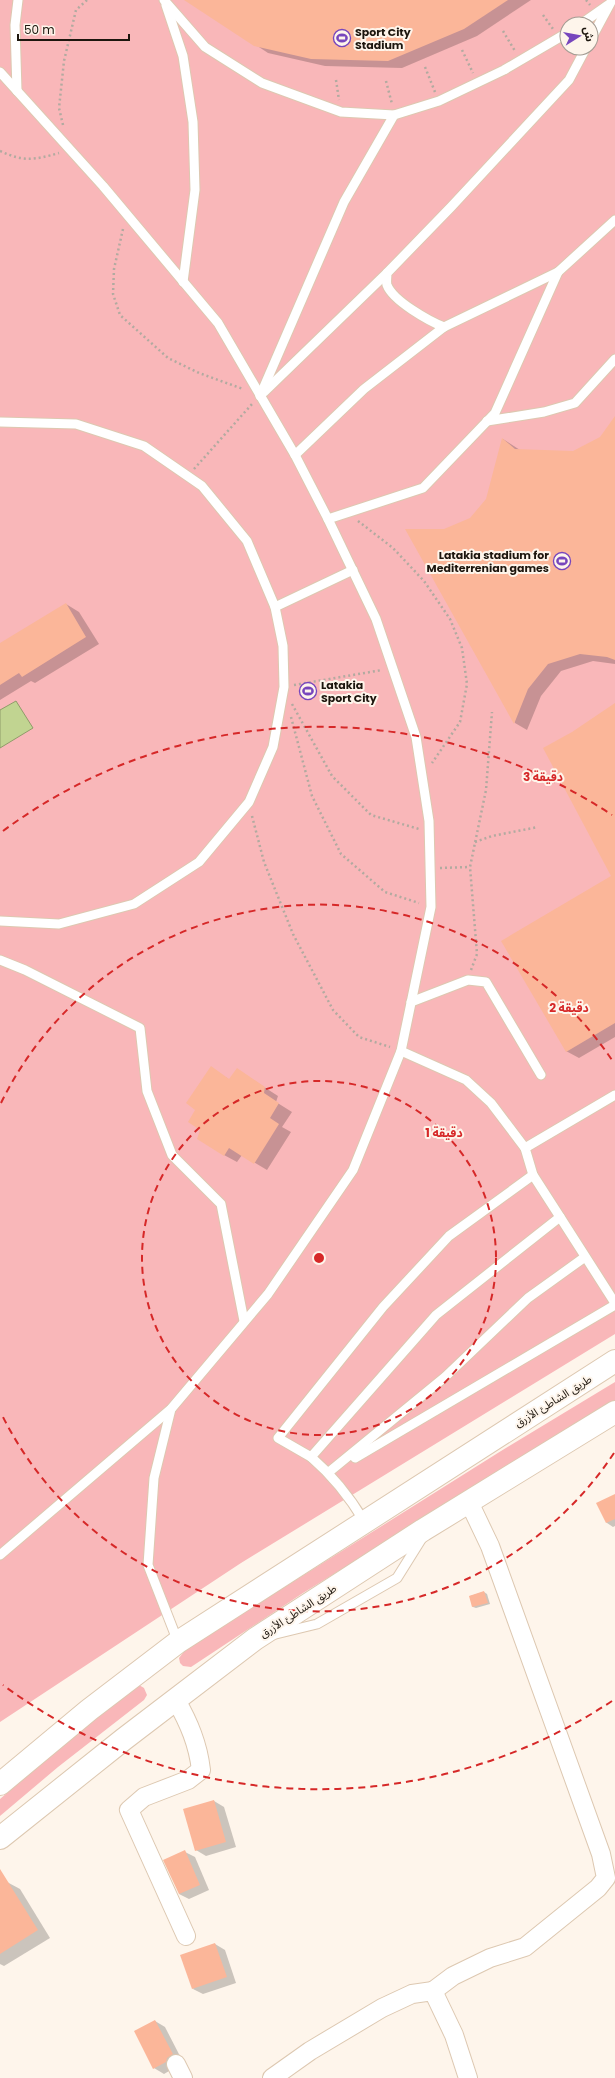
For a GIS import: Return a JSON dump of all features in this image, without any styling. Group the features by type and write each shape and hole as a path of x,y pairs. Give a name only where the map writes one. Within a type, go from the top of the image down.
{"main road":[{"name":"طريق الشاطئ الأزرق","path":"0,1784 89,1710 178,1642 615,1361"},
{"name":"طريق الشاطئ الأزرق","path":"0,1838 255,1639 430,1526 615,1412"}],"street":[{"path":"272,2078 310,2051 382,2008 412,1994 433,1991 453,1976 490,1958 525,1947 598,1888 610,1870 601,1854 490,1546 469,1502"},
{"path":"176,1700 190,1724 199,1752 201,1770 188,1780 144,1797 129,1810 186,1936"},
{"path":"433,1991 454,2035 468,2078"}],"lane":[{"path":"17,91 15,25 18,0"},
{"path":"165,1 206,47 255,79 341,112 394,115 439,101 521,60 559,38"},
{"path":"165,1 183,56 193,122 195,190 183,282"},
{"path":"592,16 610,2"},
{"path":"599,23 610,2"},
{"path":"260,396 451,207 570,80 582,56"},
{"path":"0,72 126,214 218,323 295,455 328,519 376,619 416,737 429,832 431,907 401,1051 353,1170 268,1294 171,1409 0,1555"},
{"path":"260,396 344,202 394,115"},
{"path":"295,455 364,390 444,328 558,272 615,220"},
{"path":"328,519 423,488 495,413 558,272"},
{"path":"386,273 387,285 399,300 425,318 444,328"},
{"path":"487,421 544,412 575,403 615,359"},
{"path":"0,422 76,424 144,446 202,486 247,541 276,607 283,646 284,687 273,747 248,802 199,862 134,904 59,924 0,921"},
{"path":"276,607 353,570"},
{"path":"0,960 25,970 140,1028 147,1091 172,1155 221,1204 244,1321"},
{"path":"411,1002 468,980 486,982 541,1075"},
{"path":"329,1472 615,1304 533,1174 525,1148 491,1103 466,1080 401,1051"},
{"path":"525,1148 615,1095"},
{"path":"364,1521 349,1496 329,1472 311,1457 278,1438 383,1307 449,1236 533,1174"},
{"path":"311,1457 436,1315 560,1217"},
{"path":"329,1472 445,1377 528,1298 585,1257"},
{"path":"171,1409 154,1478 148,1565 178,1642"}],"path":[{"path":"0,151 16,159 39,159 70,150 59,108 64,61 76,10 87,0"},
{"path":"543,15 559,38"},
{"path":"503,31 521,60"},
{"path":"462,50 477,83"},
{"path":"425,67 439,101"},
{"path":"336,80 341,112"},
{"path":"386,81 394,115"},
{"path":"126,214 114,269 113,294 120,315 168,358 199,373 260,396 188,476"},
{"path":"347,512 393,548 424,581 450,620 462,648 466,684 460,722 422,778"},
{"path":"284,687 393,668"},
{"path":"284,687 289,709"},
{"path":"284,687 332,776 371,815 429,832"},
{"path":"468,980 478,954 470,866 486,790 492,712"},
{"path":"291,716 312,796 341,854 385,892 431,907"},
{"path":"248,802 264,862 293,934 333,1010 359,1037 401,1051"},
{"path":"475,842 492,836 538,827"},
{"path":"430,868 470,866"}],"shaded area":[{"name":"Latakia Sport City","path":"0,0 615,0 615,1334 241,1563 0,1722"},
{"path":"16,701 33,728 0,748 0,710"},
{"path":"615,1382 615,1401 303,1593 191,1667 183,1666 180,1663 179,1658 186,1649 501,1451"},
{"path":"139,1685 144,1688 147,1695 144,1700 58,1767 0,1816 0,1799 134,1686"}],"building":[{"name":"Sport City Stadium","path":"184,0 508,0 464,29 388,61 311,59 254,46"},
{"path":"615,416 615,660 607,657 580,654 548,664 528,689 514,724 405,529 444,529 470,518 486,499 502,438 515,449 573,451 600,437"},
{"path":"66,603 86,637 22,677 19,673 0,685 0,643"},
{"path":"615,703 615,1023 566,1052 501,941 611,876 543,748 572,732"},
{"path":"211,1066 229,1079 237,1068 265,1087 264,1093 279,1103 270,1118 279,1124 254,1164 229,1148 224,1156 197,1139 200,1130 188,1122 195,1110 186,1103"},
{"path":"615,1494 615,1519 606,1523 596,1503"},
{"path":"484,1591 488,1603 472,1607 469,1596"},
{"path":"214,1800 226,1842 195,1851 183,1809"},
{"path":"185,1850 200,1885 179,1894 163,1860"},
{"path":"0,1869 38,1930 0,1954"},
{"path":"215,1943 227,1977 192,1989 180,1955"},
{"path":"155,2020 173,2054 167,2058 166,2062 153,2069 134,2031"}],"place":[{"name":"Sport City Stadium","path":"342,38"},
{"name":"Latakia stadium for Mediterrenian games","path":"562,561"},
{"name":"Latakia Sport City","path":"308,691"}]}
